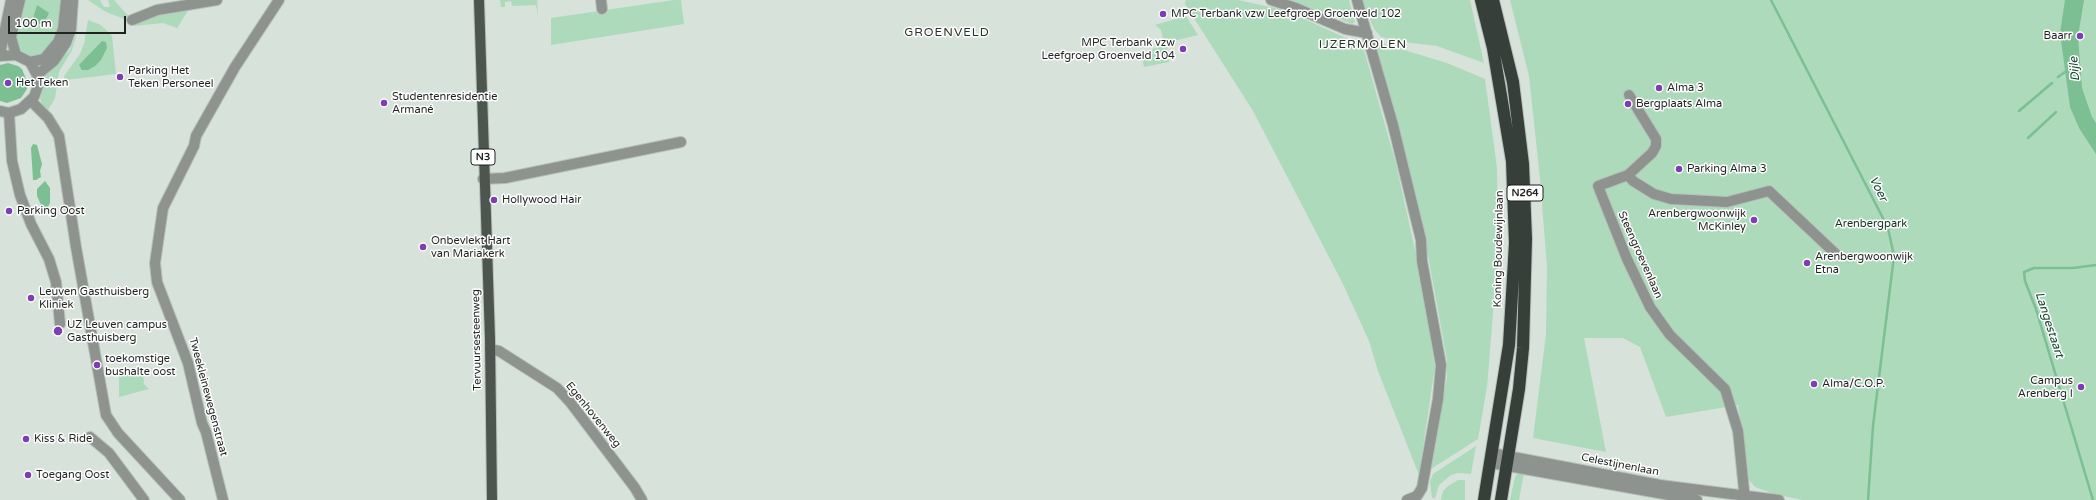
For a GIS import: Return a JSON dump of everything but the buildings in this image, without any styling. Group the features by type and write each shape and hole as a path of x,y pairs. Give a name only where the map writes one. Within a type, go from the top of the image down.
{"highway":[{"name":"Koning Boudewijnlaan","path":"1481,0 1502,100 1512,161 1514,203 1514,275 1509,345 1484,500"},
{"name":"N264","path":"1493,0 1513,82 1523,164 1526,210 1526,283 1523,348 1508,460 1500,500"}],"main road":[{"name":"Tervuursesteenweg","path":"479,0 483,179 490,350 492,500"}],"street":[{"path":"11,0 0,55 16,56 30,62 44,59 61,36 66,0"},
{"path":"16,56 11,37 20,0"},
{"path":"37,75 54,61 66,43 71,28 73,0"},
{"path":"132,20 157,10 217,0"},
{"name":"Tweekleinewegenstraat","path":"222,500 188,363 158,282 155,263 163,208 194,146 196,136 235,67 280,0"},
{"path":"1270,0 1296,8 1344,29 1366,33"},
{"path":"1356,0 1393,125 1421,240 1422,261 1441,365 1438,399 1422,488 1417,496 1407,500"},
{"path":"30,62 37,75 38,86 31,101 21,109 4,112 12,161 20,196 31,224 49,259 56,282 60,324"},
{"path":"1629,96 1656,139 1656,146 1652,153 1628,175 1633,181 1654,194 1671,199 1727,202 1769,191 1838,256"},
{"path":"31,101 48,118 59,136 76,246 106,414 118,433 180,500"},
{"path":"483,179 505,178 681,142"},
{"name":"Steengroevenlaan","path":"1628,175 1598,186 1627,259 1650,307 1670,335 1725,389 1738,431 1745,498"},
{"name":"Egenhovenweg","path":"490,350 498,351 557,388 570,402 635,488 642,500"},
{"path":"90,436 109,453 144,500"},
{"name":"Celestijnenlaan","path":"1491,458 1745,498 1779,500"},
{"name":"Celestijnenlaan","path":"1508,460 1661,495 1697,500"}],"green space":[{"path":"22,0 63,0 60,31 44,55 31,57 20,51 14,40"},
{"path":"88,0 100,0 104,7 110,7 108,0 114,0 130,18 127,20 106,12"},
{"path":"500,0 537,0 538,17 536,5 512,6 511,1 505,2 505,7 501,7"},
{"path":"681,0 684,24 551,45 551,18"},
{"path":"1186,0 1238,0 1284,10 1355,42 1364,50 1396,164 1417,259 1435,366 1419,475 1378,371 1369,341 1343,284 1253,111 1185,4"},
{"path":"1290,0 1349,0 1355,22 1352,24"},
{"path":"1362,0 1470,0 1484,63 1437,46 1403,42 1381,37 1374,29"},
{"name":"Arenbergpark","path":"1510,0 2096,0 2096,500 1802,500 1774,494 1755,487 1749,480 1738,405 1666,417 1640,347 1623,338 1584,338 1606,452 1533,438 1546,334 1547,267 1540,178 1529,76"},
{"path":"191,6 177,28 163,23 134,26 134,22 146,15"},
{"path":"1186,16 1198,35 1161,44 1161,40 1163,39 1161,30 1155,25"},
{"path":"88,20 101,25 112,36 116,74 65,80 64,76 80,54 84,44"},
{"path":"79,27 72,50 59,72 55,98 48,110 42,104 40,98 43,76 70,50"},
{"path":"1381,43 1447,63 1485,79 1497,168 1498,252 1487,387 1478,439 1431,469 1447,377 1447,360 1422,222 1400,130 1376,48"},
{"path":"1167,45 1169,62 1144,67 1142,57 1153,54 1152,49"},
{"path":"143,369 144,384 149,389 119,397 119,377"},
{"path":"1476,446 1471,474 1458,473 1451,475 1439,485 1435,498 1432,498 1430,482 1433,474"},
{"path":"1524,473 1519,500 1510,500 1515,477 1517,474"},
{"path":"1458,480 1465,480 1465,500 1441,500 1443,491"}],"water":[{"name":"Dijle","path":"2065,0 2084,0 2078,36 2082,88 2092,117 2096,123 2096,154 2079,128 2070,107 2060,33"},
{"path":"37,5 49,13 43,25 32,22"},
{"path":"102,41 106,42 107,48 101,60 88,70 82,70 79,65"},
{"path":"8,63 22,69 28,84 27,89 21,98 7,103 0,101 0,65"},
{"path":"33,144 37,145 42,164 40,171 41,177 36,180 33,180 31,148"},
{"path":"45,181 50,188 50,203 46,210 42,207 37,196 37,189"}],"waterway":[{"name":"Voer","path":"1771,0 1888,228 1894,256 1873,426 1868,500"},
{"path":"2058,77 2065,72"},
{"path":"2019,111 2052,83"},
{"path":"2028,138 2056,112"},
{"name":"Langestaart","path":"2093,500 2036,309 2025,281 2024,272 2034,268 2073,268 2096,265"}],"place":[{"name":"MPC Terbank vzw Leefgroep Groenveld 102","path":"1163,14"},
{"name":"Baarr","path":"2080,36"},
{"name":"MPC Terbank vzw Leefgroep Groenveld 104","path":"1183,49"},
{"name":"Parking Het Teken Personeel","path":"120,77"},
{"name":"Het Teken","path":"8,83"},
{"name":"Alma 3","path":"1659,88"},
{"name":"Studentenresidentie Armané","path":"384,103"},
{"name":"Bergplaats Alma","path":"1628,104"},
{"name":"Parking Alma 3","path":"1679,169"},
{"name":"Hollywood Hair","path":"494,200"},
{"name":"Parking Oost","path":"9,211"},
{"name":"Arenbergwoonwijk McKinley","path":"1754,220"},
{"name":"Onbevlekt Hart van Mariakerk","path":"423,247"},
{"name":"Arenbergwoonwijk Etna","path":"1807,263"},
{"name":"Leuven Gasthuisberg Kliniek","path":"31,298"},
{"name":"UZ Leuven campus Gasthuisberg","path":"58,331"},
{"name":"toekomstige bushalte oost","path":"97,365"},
{"name":"Alma/C.O.P.","path":"1814,384"},
{"name":"Campus Arenberg I","path":"2081,387"},
{"name":"Kiss & Ride","path":"26,439"},
{"name":"Toegang Oost","path":"28,475"}],"district":[{"name":"GROENVELD","path":"947,33"},
{"name":"IJZERMOLEN","path":"1363,45"}]}
